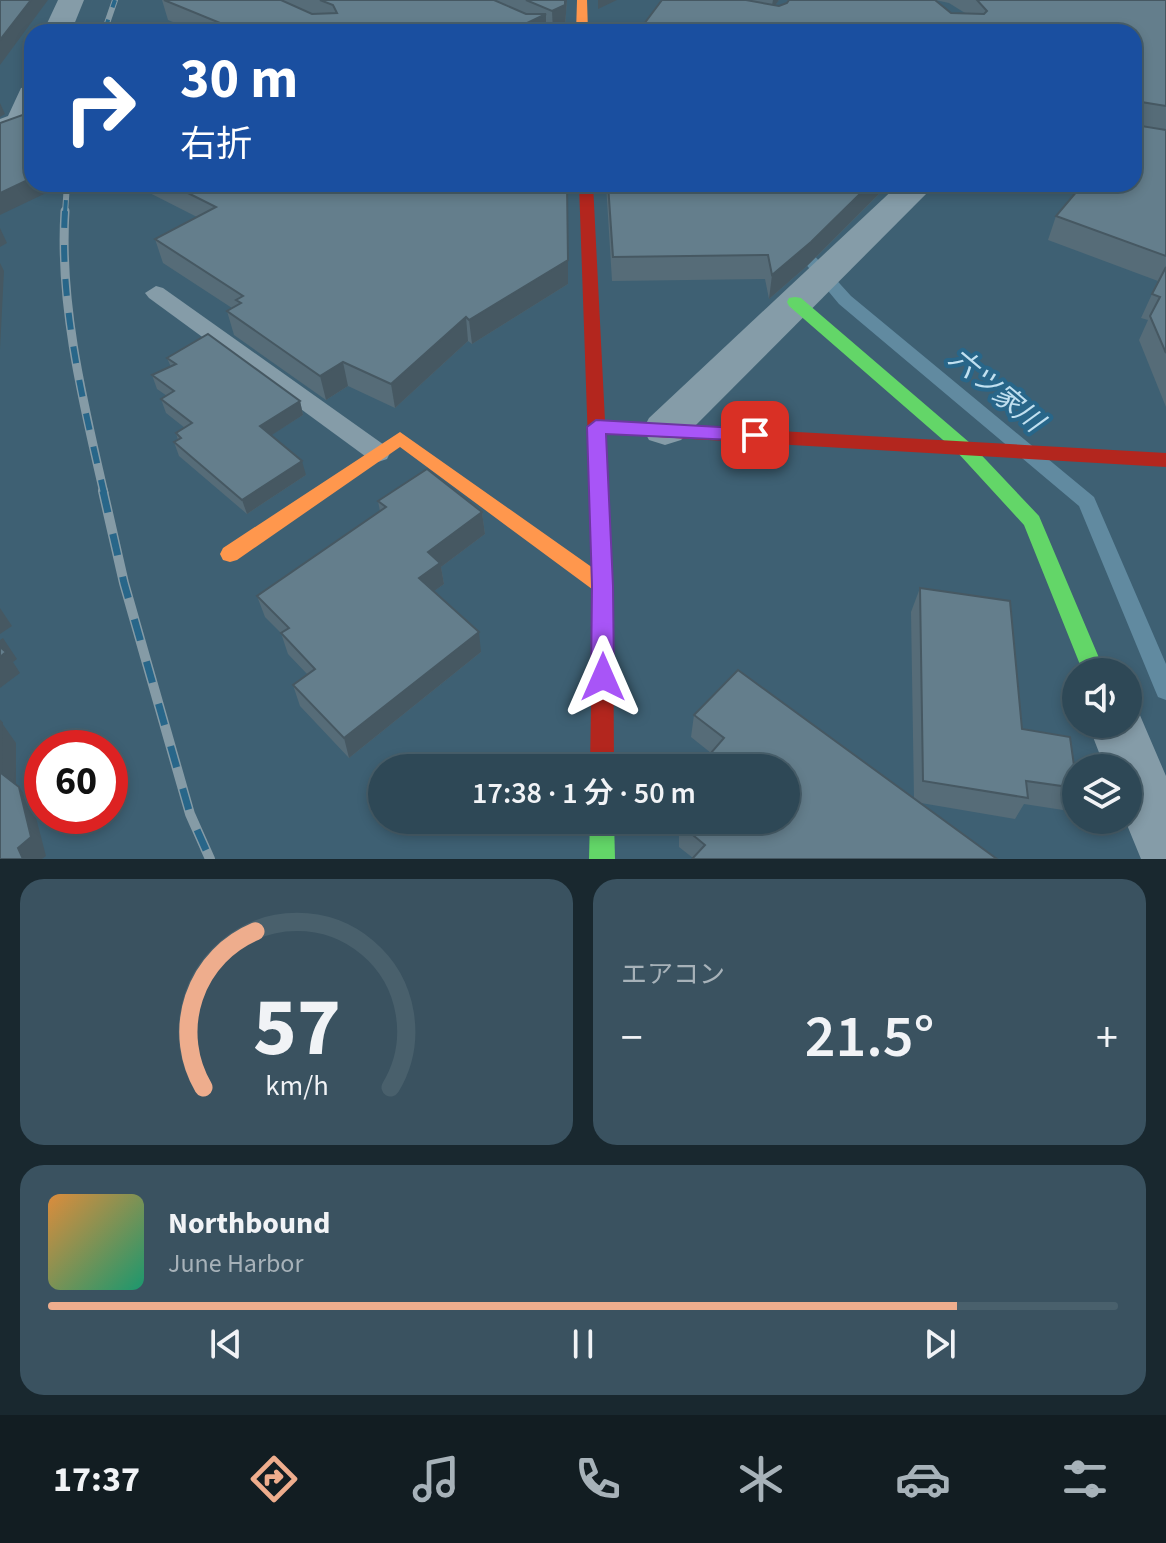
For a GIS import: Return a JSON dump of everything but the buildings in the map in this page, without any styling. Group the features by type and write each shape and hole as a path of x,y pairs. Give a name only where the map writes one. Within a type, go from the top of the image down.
{"street":[{"path":"60,24 71,0"},
{"path":"582,0 582,24"},
{"path":"0,131 21,122 24,115"},
{"path":"586,192 603,586 602,754"},
{"path":"665,429 911,192"},
{"path":"806,293 964,448 1032,521 1088,658"},
{"path":"596,427 1166,460"},
{"path":"230,554 400,438 603,586"},
{"path":"1122,738 1166,847"},
{"path":"602,834 602,859"}],"lane":[{"path":"156,293 378,453"}],"waterway":[{"name":"六ツ家川","path":"796,244 845,300 1087,502 1166,690"}],"railway":[{"path":"107,24 115,0"},
{"path":"65,213 66,192"},
{"path":"65,211 69,317 104,493"},
{"path":"103,491 124,583 190,814 210,859"}],"traffic: fast":[{"path":"795,302 964,448 1032,521 1088,658"},
{"path":"602,834 602,859"}],"traffic: slow":[{"path":"582,0 582,24"},
{"path":"230,554 400,438 603,586"}],"traffic: jam":[{"path":"586,192 603,586 602,754"},
{"path":"596,427 1166,460"}],"route":[{"path":"603,677 603,586 596,427 755,435"}]}
